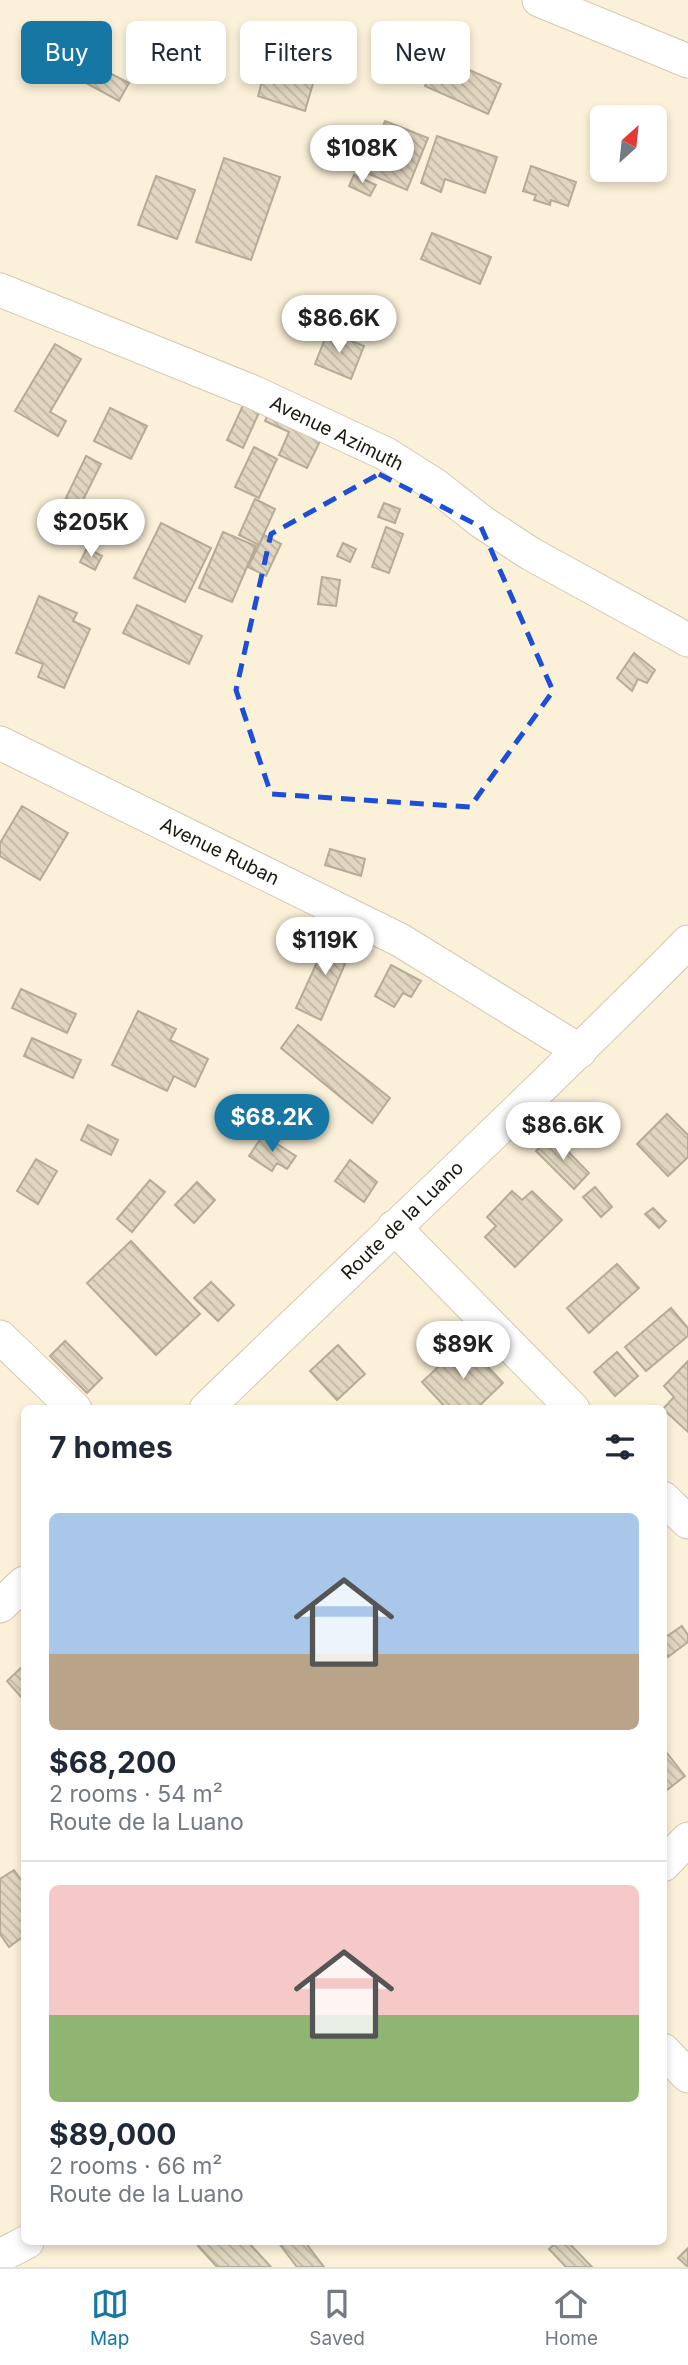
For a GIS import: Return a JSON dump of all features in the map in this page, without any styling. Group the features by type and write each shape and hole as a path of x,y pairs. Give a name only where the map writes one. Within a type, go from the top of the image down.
{"street":[{"path":"539,0 688,61"},
{"name":"Avenue Azimuth","path":"0,290 253,392 386,454 435,485 482,522 531,554 688,640"},
{"name":"Avenue Ruban","path":"0,743 400,940 580,1051"},
{"name":"Route de la Luano","path":"210,1405 580,1051 688,942"},
{"path":"394,1227 569,1405"},
{"path":"0,1337 71,1405"},
{"path":"667,1502 688,1522"},
{"path":"0,1606 21,1586"},
{"path":"667,1861 688,1839"},
{"path":"667,2054 688,2076"},
{"path":"0,2256 21,2245"}],"highlighted area":[{"path":"379,474 481,527 553,691 470,807 271,794 236,690 271,534"}],"building":[{"path":"470,70 501,84 488,114 425,86 470,84"},
{"path":"112,74 126,81 128,84 119,101 88,84 112,84"},
{"path":"261,84 313,84 305,111 258,96"},
{"path":"385,121 428,138 407,190 364,172"},
{"path":"437,136 497,157 485,193 445,179 441,192 421,183"},
{"path":"224,158 280,177 251,260 196,242"},
{"path":"531,166 576,182 568,206 551,200 550,205 534,200 536,195 523,191"},
{"path":"354,175 376,185 370,196 349,186"},
{"path":"156,176 195,190 177,239 138,225"},
{"path":"432,233 491,257 480,284 421,259"},
{"path":"328,331 364,346 351,379 315,364"},
{"path":"55,344 81,359 50,412 66,421 58,436 15,411"},
{"path":"246,399 262,406 243,448 227,440"},
{"path":"110,408 147,426 131,459 94,441"},
{"path":"271,408 324,433 307,468 279,455 289,432 265,421"},
{"path":"254,447 277,459 259,498 235,487"},
{"path":"86,456 101,464 70,526 56,519"},
{"path":"255,499 275,509 259,545 239,535"},
{"path":"384,503 400,509 395,523 378,517"},
{"path":"161,523 211,548 185,602 134,578"},
{"path":"386,527 403,534 389,573 372,567"},
{"path":"223,532 256,546 232,602 199,588"},
{"path":"264,535 281,544 266,576 248,567"},
{"path":"343,543 356,549 350,562 337,556"},
{"path":"87,548 102,556 95,570 80,562"},
{"path":"322,577 340,580 336,606 318,604"},
{"path":"39,596 77,613 73,621 90,629 64,688 38,677 43,664 16,653"},
{"path":"137,605 202,636 189,664 123,633"},
{"path":"634,653 655,670 647,683 638,679 632,691 617,678"},
{"path":"22,806 68,833 40,880 0,856 0,843"},
{"path":"330,849 365,859 361,876 325,865"},
{"path":"330,934 353,945 321,1020 296,1008"},
{"path":"391,965 421,981 411,997 403,993 394,1007 375,996"},
{"path":"21,989 76,1014 67,1033 12,1008"},
{"path":"138,1011 176,1029 170,1040 208,1059 195,1087 174,1076 167,1091 112,1065"},
{"path":"298,1025 390,1098 372,1123 281,1048"},
{"path":"32,1038 81,1060 73,1078 24,1056"},
{"path":"667,1114 688,1135 688,1157 668,1176 637,1144"},
{"path":"88,1125 118,1140 111,1155 81,1140"},
{"path":"263,1135 296,1156 287,1169 277,1163 272,1171 249,1156"},
{"path":"552,1135 589,1173 574,1189 536,1151"},
{"path":"36,1159 57,1171 38,1204 17,1191"},
{"path":"350,1160 377,1182 364,1202 335,1181"},
{"path":"150,1180 165,1192 132,1232 117,1219"},
{"path":"197,1182 215,1200 194,1223 175,1205"},
{"path":"595,1187 612,1207 601,1217 583,1197"},
{"path":"512,1191 522,1200 532,1191 562,1220 515,1267 485,1237 496,1226 487,1217"},
{"path":"653,1208 666,1221 659,1228 645,1214"},
{"path":"131,1241 200,1314 156,1355 87,1283"},
{"path":"617,1264 639,1288 589,1333 567,1308"},
{"path":"211,1282 234,1305 218,1321 194,1298"},
{"path":"671,1308 688,1328 688,1336 646,1371 625,1347"},
{"path":"65,1341 102,1378 87,1393 50,1356"},
{"path":"465,1342 503,1383 480,1405 443,1405 422,1382"},
{"path":"338,1345 365,1374 337,1400 310,1371"},
{"path":"617,1352 638,1376 615,1396 594,1372"},
{"path":"688,1361 688,1432 667,1413 667,1405 674,1397 664,1386"},
{"path":"682,1626 688,1635 688,1642 668,1657 667,1636"},
{"path":"21,1668 21,1697 7,1681"},
{"path":"667,1753 685,1776 667,1790"},
{"path":"14,1870 21,1880 21,1938 9,1947 0,1934 0,1879"},
{"path":"251,2245 271,2267 217,2267 198,2246"},
{"path":"280,2245 307,2245 324,2267 297,2267"},
{"path":"554,2245 571,2245 592,2267 566,2267 549,2249"},
{"path":"688,2248 688,2267 678,2258"}]}
